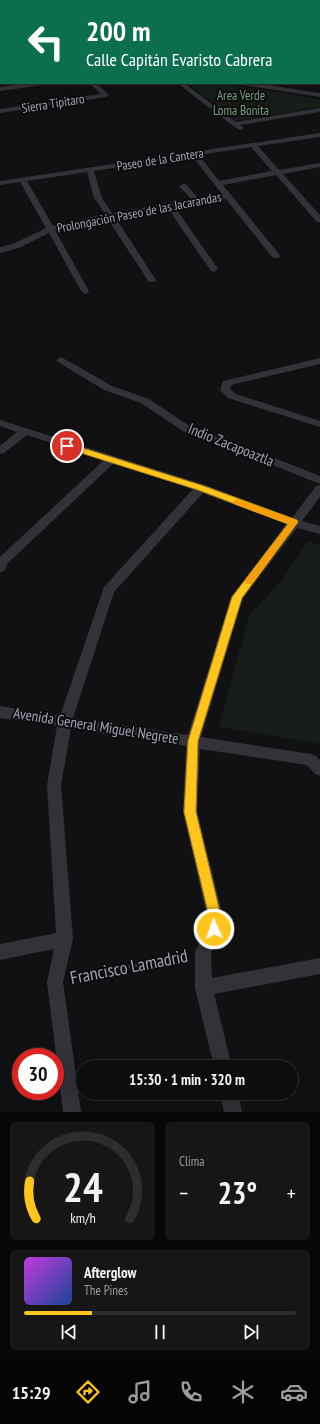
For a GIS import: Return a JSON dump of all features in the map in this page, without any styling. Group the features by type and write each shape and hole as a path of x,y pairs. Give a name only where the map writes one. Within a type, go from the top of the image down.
{"street":[{"name":"Sierra Tipitaro","path":"0,89 36,84"},
{"name":"Sierra Tipitaro","path":"0,111 106,95 93,84"},
{"path":"181,84 241,128"},
{"path":"249,84 320,95"},
{"path":"288,90 291,84"},
{"path":"234,124 320,110"},
{"name":"Paseo de la Cantera","path":"0,183 320,134"},
{"path":"253,145 320,220"},
{"path":"194,154 276,256"},
{"name":"Prolongación Paseo de las Jacarandas","path":"218,183 320,165"},
{"path":"90,170 98,198 152,280"},
{"path":"23,180 85,291"},
{"path":"183,186 196,200"},
{"name":"Prolongación Paseo de las Jacarandas","path":"0,250 11,249 50,229 109,215 169,204 228,196"},
{"path":"169,204 214,269"},
{"name":"Indio Zacapoaztla","path":"61,360 108,388 145,401 190,431 222,441 320,480"},
{"path":"320,361 227,383 225,390 232,396 320,424"},
{"path":"0,423 201,488 320,530"},
{"path":"0,451 24,432"},
{"path":"0,568 3,561 111,460"},
{"path":"72,1112 55,982 65,939 54,785 65,722 108,590 201,488"},
{"path":"221,1060 204,988 204,952 214,929 214,922 213,908 190,812 193,741 237,597 320,489"},
{"name":"Avenida General Miguel Negrete","path":"0,712 193,741 315,765"},
{"path":"0,952 65,939"},
{"path":"204,988 320,966"},
{"path":"230,1100 233,1112"}],"path":[{"name":"Francisco Lamadrid","path":"55,982 204,952"}],"green space":[{"name":"Area Verde Loma Bonita","path":"189,84 226,84 320,99 320,107 236,121"},
{"path":"308,541 320,545 320,744 219,727 249,616 281,581"}],"slow traffic":[{"path":"237,502 294,522 249,582"}],"route":[{"path":"67,446 201,488 294,522 237,597 193,741 190,812 213,908 214,929"}]}
